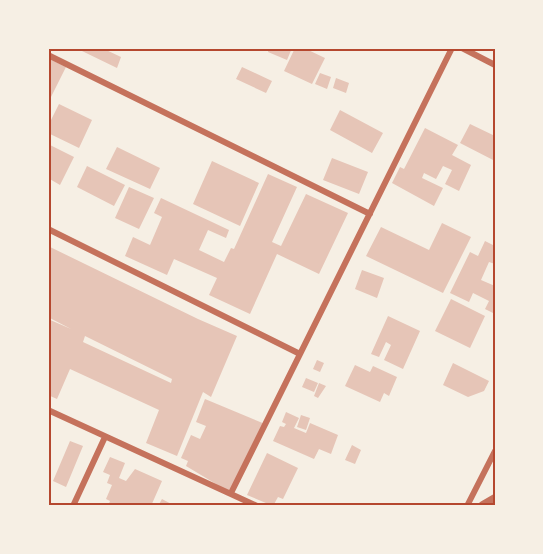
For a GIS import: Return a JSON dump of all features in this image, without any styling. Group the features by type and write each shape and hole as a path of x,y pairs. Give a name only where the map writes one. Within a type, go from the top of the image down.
{"street":[{"path":"231,493 452,48"},
{"path":"462,48 495,64"},
{"path":"48,55 370,214"},
{"path":"48,229 300,354"},
{"path":"48,410 257,506"},
{"path":"73,506 105,437"},
{"path":"467,506 495,451"},
{"path":"483,506 495,499"}],"building":[{"path":"83,48 102,48 121,57 117,68 82,51"},
{"path":"269,48 292,48 287,60 268,52"},
{"path":"295,48 304,48 325,58 312,84 284,71"},
{"path":"48,58 66,67 48,103"},
{"path":"242,67 272,81 266,93 236,79"},
{"path":"320,73 331,77 327,89 315,84"},
{"path":"336,78 349,83 346,93 333,88"},
{"path":"59,104 92,120 79,148 48,133 48,126"},
{"path":"340,110 383,133 372,153 330,130"},
{"path":"470,124 495,136 495,161 460,143"},
{"path":"425,128 458,145 452,155 471,165 459,191 445,184 452,170 443,166 436,179 424,173 422,178 443,188 434,206 392,183 400,167 404,169"},
{"path":"48,144 74,157 60,185 48,178"},
{"path":"117,147 160,168 150,189 106,169"},
{"path":"332,158 368,172 359,194 323,180"},
{"path":"212,161 259,183 240,226 193,204"},
{"path":"87,166 125,185 114,206 77,187"},
{"path":"268,174 297,187 272,242 281,246 306,194 348,213 319,274 277,254 250,314 209,295 217,278 174,259 167,275 125,256 133,237 150,245 162,217 154,213 161,198 229,230 226,238 208,230 199,250 224,262 231,248 234,249"},
{"path":"129,187 154,198 139,229 115,218"},
{"path":"442,223 471,237 443,293 366,256 381,227 429,250"},
{"path":"485,241 495,246 495,264 489,262 481,280 495,286 495,314 485,309 489,301 473,293 469,302 450,293 470,252 478,256"},
{"path":"48,246 237,336 211,397 203,392 177,456 146,443 159,410 70,369 57,399 48,395 48,319 71,329 48,317","holes":["85,336 172,379 171,383 83,342"]},
{"path":"362,270 384,278 377,298 355,289"},
{"path":"451,299 485,316 470,348 435,331"},
{"path":"388,316 420,331 403,369 384,360 391,345 386,342 379,357 371,354"},
{"path":"317,360 324,363 320,372 313,369"},
{"path":"453,363 489,381 484,391 468,397 443,385"},
{"path":"355,365 370,372 373,366 397,377 389,396 384,393 380,402 345,386"},
{"path":"306,378 318,383 314,392 302,387"},
{"path":"319,383 326,386 318,398 314,396"},
{"path":"205,399 265,424 231,493 186,466 188,461 181,458 191,435 200,439 206,426 196,422"},
{"path":"286,412 299,418 294,428 306,433 310,423 338,435 331,454 319,449 314,459 273,441 280,426 284,427 286,424 282,422"},
{"path":"301,415 310,418 306,430 297,427"},
{"path":"70,441 83,446 66,487 53,481"},
{"path":"352,445 361,450 355,464 345,460"},
{"path":"267,453 298,468 283,499 278,497 273,506 247,495"},
{"path":"110,457 125,463 119,478 126,481 135,469 162,481 151,506 108,506 110,501 106,499 112,485 107,483 110,475 103,472"},
{"path":"162,499 175,506 158,506"}]}
